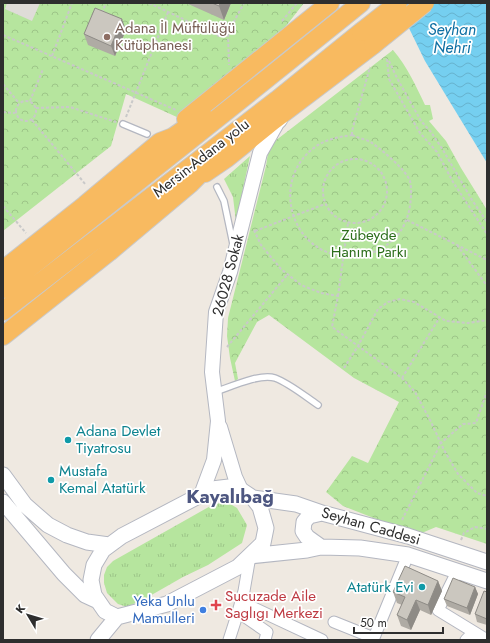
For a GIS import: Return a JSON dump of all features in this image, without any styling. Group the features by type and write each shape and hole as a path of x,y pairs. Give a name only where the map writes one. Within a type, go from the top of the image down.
{"highway":[{"name":"Mersin-Adana yolu","path":"3,311 278,100 367,39 398,3"},
{"path":"191,183 227,158 306,95 367,39 425,3"},
{"path":"3,270 85,205 154,138 172,129 323,6"},
{"name":"Mersin-Adana yolu","path":"3,289 355,8"},
{"path":"154,138 173,137 236,93 264,81"},
{"path":"3,336 109,252 191,183 222,152 261,120 278,100"}],"main road":[{"path":"3,347 19,323"},
{"path":"3,475 25,505 48,525 87,542 109,545"},
{"name":"Seyhan Caddesi","path":"98,601 94,595 91,580 94,565 103,550 122,536 212,489 229,487 247,494 296,504 322,513 408,536 487,562"},
{"path":"3,502 64,574 86,595 98,601 105,611 117,616 167,604 238,567 250,556 263,543 266,528 260,506 247,494"},
{"path":"321,547 307,537 303,531 304,522 309,516 322,513"},
{"path":"250,556 307,550 321,547 360,548 408,555 487,582"},
{"path":"98,640 117,616"}],"street":[{"name":"26028 Sokak","path":"201,495 214,460 218,421 212,372 216,312 230,272 260,152 277,123 306,95"},
{"path":"218,421 235,477 247,494"},
{"path":"334,622 374,639 408,555"},
{"path":"229,640 246,585 250,556"},
{"path":"457,572 438,610 470,636 487,640"},
{"path":"240,607 267,632 265,640"},
{"path":"240,607 322,640"}],"lane":[{"path":"123,124 154,138"},
{"path":"217,187 224,201 235,252"},
{"path":"214,392 258,378 267,377 284,382 318,405"}],"path":[{"path":"52,56 72,3"},
{"path":"101,13 106,3"},
{"path":"149,3 219,36 226,36 244,3"},
{"path":"282,21 297,3"},
{"path":"36,108 70,107 123,124 168,12"},
{"path":"228,33 229,71"},
{"path":"3,35 178,111"},
{"path":"487,222 472,200 443,150 422,121 387,59 389,79 420,133 437,152 453,182 487,234"},
{"path":"352,135 370,66"},
{"path":"30,101 43,68"},
{"path":"3,84 19,103"},
{"path":"30,101 34,104 36,108 36,115 32,120 27,121 17,118 16,109 19,103 30,101"},
{"path":"3,112 16,113"},
{"path":"32,120 87,187"},
{"path":"352,135 371,142 400,166 410,181 411,200 407,220 396,236 381,249 363,256 343,257 327,253 312,244 301,232 293,217 290,198 292,178 301,160 315,147 333,138 352,135"},
{"path":"356,159 366,161 382,174 386,184 387,195 384,206 377,215 367,221 356,224 348,223 335,217 328,210 325,204 322,191 324,181 329,172 336,165 346,160 356,159"},
{"path":"255,232 325,204"},
{"path":"3,206 27,234"},
{"path":"407,220 487,260"},
{"path":"348,223 338,296 332,326 402,378 415,392 444,450 458,474 477,493 487,496"},
{"path":"253,228 261,245 281,269 301,285 321,293 338,296"},
{"path":"456,244 487,286"},
{"path":"225,350 288,274"},
{"path":"344,368 378,309 388,302 400,299 414,302 446,321 468,323 487,320"},
{"path":"402,378 440,317"},
{"path":"401,524 441,443 462,424 476,423 487,392"},
{"path":"461,542 464,533 475,527 487,528"}],"green space":[{"path":"3,3 304,3 272,44 179,118 126,94 111,146 3,231"},
{"name":"Zübeyde Hanım Parkı","path":"393,50 407,69 425,105 430,105 433,119 429,121 446,141 487,210 487,544 436,527 417,535 343,506 326,492 352,456 368,463 399,402 354,378 269,315 257,322 235,363 238,379 235,381 230,358 227,336 228,318 268,153 275,141"},
{"path":"250,156 236,222 233,197 224,179"},
{"path":"227,502 237,508 247,525 242,543 208,565 127,607 118,604 107,593 104,583 104,575 107,567 113,561 214,504"}],"shaded area":[{"path":"7,3 40,3 32,21 5,9"}],"water":[{"name":"Seyhan Nehri","path":"398,3 487,3 487,163 425,61"}],"building":[{"path":"212,3 220,3 219,6"},
{"path":"95,8 122,19 111,46 84,34"},
{"path":"405,566 438,581 428,605 416,600 407,620 397,615 405,597 393,592"},
{"path":"453,578 475,587 467,608 444,599"},
{"path":"484,591 487,592 487,619 475,614"}],"place":[{"name":"Adana İl Müftülüğü Kütüphanesi","path":"107,37"},
{"name":"Adana Devlet Tiyatrosu","path":"68,440"},
{"name":"Mustafa Kemal Atatürk","path":"51,480"},
{"name":"Atatürk Evi","path":"422,587"},
{"name":"Sucuzade Aile Saglıgı Merkezi","path":"216,605"},
{"name":"Yeka Unlu Mamulleri","path":"203,610"}],"district":[{"name":"Kayalıbağ","path":"230,496"}]}
